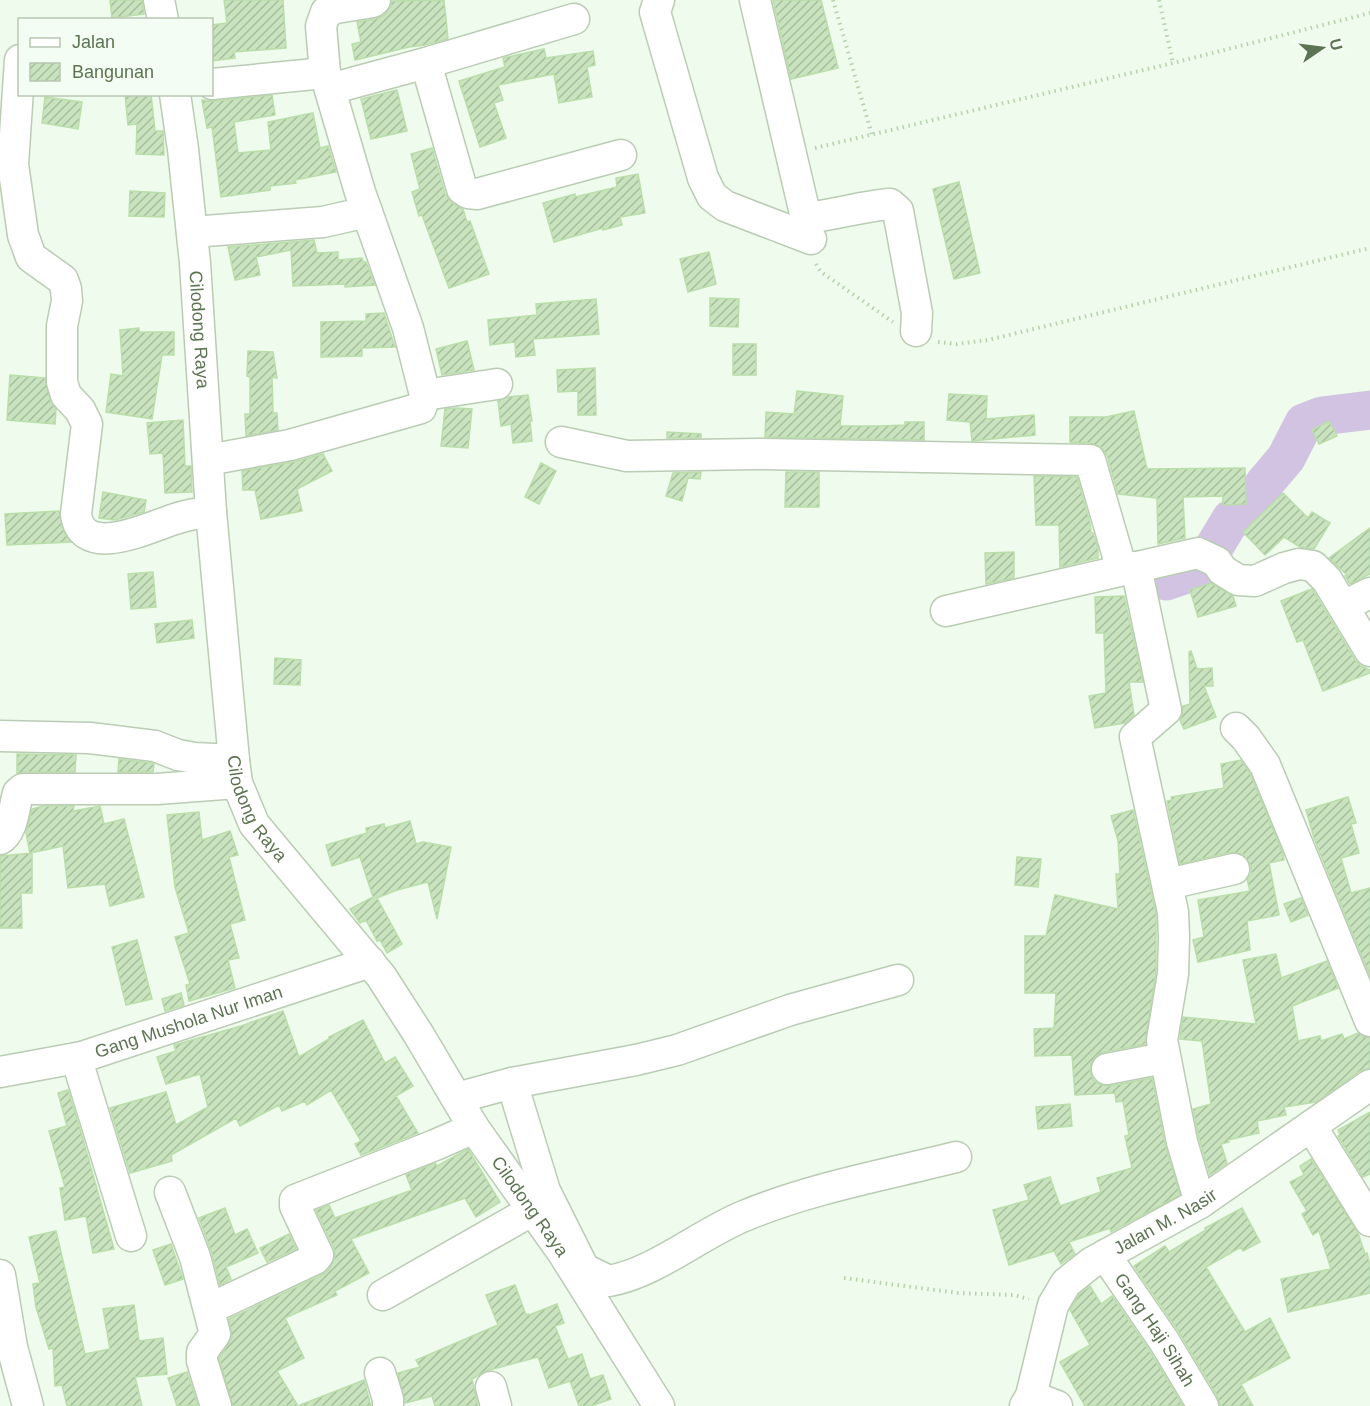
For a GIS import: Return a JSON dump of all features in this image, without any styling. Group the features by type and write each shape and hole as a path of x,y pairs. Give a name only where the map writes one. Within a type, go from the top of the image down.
{"street":[{"path":"159,0 163,18"},
{"path":"208,460 290,445 421,408 424,395 408,328 367,212 328,81 321,26 326,12 375,0"},
{"path":"659,0 655,12 665,50 703,178 712,196 725,206 811,240"},
{"path":"755,0 811,240"},
{"path":"213,84 328,81 426,63 574,19"},
{"path":"426,63 462,189 468,193 477,194 621,155"},
{"path":"18,90 13,164 23,235 31,256 63,280 67,301 62,326 62,382 66,395 80,410 87,424 76,514 78,525 85,533 110,539 130,535 177,518 211,512"},
{"name":"Cilodong Raya","path":"175,96 192,232 211,512 235,763 254,824 370,962 419,1035 474,1128 563,1253 658,1406"},
{"path":"811,240 836,215 890,204 898,211 917,313 916,331"},
{"path":"192,232 323,222 367,212"},
{"path":"424,395 497,384"},
{"path":"561,442 627,456 758,454 1090,460 1129,568 1166,710 1135,737 1173,912 1173,974 1162,1040 1164,1058 1182,1142 1200,1203"},
{"path":"946,611 1129,568 1208,557 1238,580 1247,581 1255,581 1299,564 1313,566 1327,580 1370,651"},
{"path":"1344,606 1370,593"},
{"path":"1236,728 1265,765 1370,1021"},
{"path":"0,736 90,738 155,746 178,755 235,763"},
{"path":"0,839 6,836 10,829 18,793 23,789 157,789 235,763"},
{"path":"1168,884 1234,869"},
{"name":"Gang Mushola Nur Iman","path":"131,1236 80,1070 79,1061 82,1057 370,962"},
{"path":"458,1098 512,1083 677,1050 790,1010 898,980"},
{"path":"0,1072 82,1057"},
{"path":"1107,1069 1164,1058"},
{"path":"512,1083 545,1191 584,1269 609,1281 636,1274 741,1217 762,1209 793,1198 956,1157"},
{"name":"Jalan M. Nasir","path":"1038,1403 1053,1305 1066,1282 1091,1263 1200,1203 1370,1085"},
{"path":"1311,1126 1361,1185 1370,1221"},
{"path":"210,1309 318,1255 295,1206 295,1200 474,1128"},
{"path":"170,1192 195,1257 210,1309 215,1334 202,1352 202,1361 216,1406"},
{"path":"383,1295 533,1210"},
{"name":"Gang Haji Sihah","path":"1106,1255 1164,1341 1203,1406"},
{"path":"0,1275 12,1347 28,1406"},
{"path":"380,1373 388,1406"}],"path":[{"path":"833,0 872,135"},
{"path":"1159,0 1173,63"},
{"path":"791,154 1173,63 1370,13"},
{"path":"811,240 821,272 888,320 938,342 957,344 988,340 1370,248"},
{"path":"844,1278 958,1293 1014,1295 1053,1305"}],"building":[{"path":"110,0 142,0 144,14 112,18"},
{"path":"224,0 283,0 286,48 234,52 235,58 213,61 213,25 227,23"},
{"path":"444,0 448,39 355,60 352,44 361,42 357,22 385,15 392,1"},
{"path":"773,0 821,0 838,68 791,79"},
{"path":"544,49 546,58 593,51 595,65 587,67 592,97 559,103 554,74 498,85 503,100 494,103 506,138 480,147 459,81 505,67 503,58"},
{"path":"397,90 407,131 371,139 361,99"},
{"path":"272,95 275,115 234,122 238,153 271,150 268,122 313,113 320,148 328,146 336,172 295,180 296,183 270,186 270,190 221,197 212,127 207,128 202,100 214,101"},
{"path":"125,96 151,96 155,131 163,131 164,155 136,154 137,124 128,125"},
{"path":"45,97 82,102 78,129 42,123"},
{"path":"432,148 445,194 452,203 463,209 467,222 470,221 489,274 449,288 422,215 419,216 412,192 420,189 411,154"},
{"path":"638,174 645,213 620,217 622,225 554,242 543,203 575,194 575,197 617,187 616,178"},
{"path":"959,182 980,273 954,279 933,189"},
{"path":"130,191 165,193 164,217 129,216"},
{"path":"314,240 317,253 338,252 338,260 362,258 363,262 366,262 375,285 293,286 291,250 256,257 260,275 235,280 228,247"},
{"path":"709,252 716,284 688,292 680,259"},
{"path":"710,298 739,299 738,327 710,326"},
{"path":"596,299 599,334 533,339 535,355 516,357 515,342 490,345 488,320 537,315 536,304"},
{"path":"384,313 395,347 362,348 362,356 321,357 321,322 366,321 366,314"},
{"path":"139,328 139,332 174,332 174,355 162,355 152,419 106,412 111,374 123,376 120,330"},
{"path":"467,341 474,370 442,375 436,349"},
{"path":"733,344 756,344 756,375 733,375"},
{"path":"248,351 273,352 277,378 272,377 273,413 277,413 278,430 246,436 245,414 250,414"},
{"path":"595,368 596,415 578,415 578,391 558,392 557,370"},
{"path":"10,375 45,378 50,400 56,409 55,424 7,420"},
{"path":"797,391 843,396 840,426 905,425 905,422 924,422 924,440 765,437 766,412 794,414"},
{"path":"949,394 987,396 986,419 1034,415 1035,435 972,441 970,422 947,420"},
{"path":"528,395 532,441 513,443 511,424 501,426 498,401 508,397"},
{"path":"445,409 472,409 468,448 441,446"},
{"path":"1134,411 1147,469 1245,468 1246,504 1223,505 1223,496 1183,497 1185,538 1158,544 1157,498 1118,494 1107,455 1101,447 1090,443 1070,442 1070,417 1106,417"},
{"path":"183,420 185,466 191,466 192,492 165,493 163,453 150,454 147,423"},
{"path":"1329,421 1337,436 1319,444 1312,430"},
{"path":"667,432 701,434 701,438 667,438"},
{"path":"323,454 332,471 297,489 302,511 261,519 255,490 243,490 242,471"},
{"path":"541,463 556,471 539,504 525,497"},
{"path":"701,472 700,479 688,478 682,501 666,496 673,473"},
{"path":"786,472 819,472 819,507 785,507"},
{"path":"1034,476 1077,477 1091,533 1093,533 1098,548 1098,558 1060,567 1059,525 1036,525"},
{"path":"103,492 146,500 144,512 115,520 99,518"},
{"path":"1283,493 1308,518 1312,512 1330,523 1314,549 1300,547 1284,537 1265,555 1243,532"},
{"path":"59,511 65,534 71,542 7,545 5,514"},
{"path":"1370,528 1370,574 1350,584 1345,576 1347,575 1329,558"},
{"path":"1014,552 1014,578 986,584 985,553"},
{"path":"153,572 156,607 131,609 128,574"},
{"path":"1211,583 1233,596 1236,606 1198,617 1190,590"},
{"path":"1312,589 1355,660 1370,670 1370,673 1323,691 1303,640 1297,642 1281,601"},
{"path":"1124,596 1143,682 1129,682 1134,715 1125,723 1095,728 1089,696 1106,693 1104,633 1096,633 1095,597"},
{"path":"192,620 194,638 157,643 155,624"},
{"path":"1191,651 1197,669 1212,668 1213,686 1204,686 1216,717 1184,729 1180,720 1183,706 1190,704 1189,652"},
{"path":"275,658 301,660 300,685 274,684"},
{"path":"17,754 76,755 75,772 17,774"},
{"path":"119,759 154,764 153,772 118,772"},
{"path":"1241,760 1250,773 1283,854 1284,860 1269,863 1279,915 1247,921 1250,950 1198,962 1193,940 1204,937 1198,900 1250,891 1247,879 1251,874 1251,866 1243,854 1231,852 1180,864 1167,801 1172,800 1171,797 1224,788 1221,764"},
{"path":"1348,797 1356,823 1351,824 1359,853 1341,858 1351,893 1370,888 1370,976 1314,838 1306,810"},
{"path":"43,806 74,806 73,811 100,806 104,824 124,819 144,897 110,906 105,884 68,888 63,846 30,853 26,833 32,809"},
{"path":"1133,810 1156,914 1156,972 1145,1044 1104,1052 1096,1056 1091,1063 1090,1072 1094,1081 1110,1086 1152,1078 1165,1145 1180,1195 1111,1232 1110,1228 1069,1242 1075,1254 1061,1264 1054,1251 1009,1265 993,1210 1029,1200 1024,1185 1050,1177 1060,1206 1101,1192 1097,1178 1132,1168 1125,1136 1129,1135 1123,1101 1116,1102 1115,1093 1075,1095 1072,1055 1035,1056 1034,1029 1054,1028 1056,993 1025,993 1025,936 1046,936 1055,895 1118,909 1116,874 1120,874 1118,841 1111,816"},
{"path":"199,812 202,840 230,831 238,855 229,857 245,920 230,924 239,958 228,960 235,988 189,1001 186,985 190,984 175,937 189,933 175,887 167,815"},
{"path":"410,821 416,844 423,842 451,847 437,919 428,882 377,898 402,944 387,953 380,940 377,941 366,920 360,923 350,909 373,897 360,857 332,866 326,845 367,833 366,828 384,824 385,828"},
{"path":"32,853 32,893 21,893 22,928 0,928 0,856"},
{"path":"1017,857 1041,859 1038,887 1015,885"},
{"path":"1301,898 1308,915 1291,922 1284,904"},
{"path":"137,940 152,999 126,1005 112,947"},
{"path":"1276,954 1281,978 1327,961 1338,988 1292,1006 1298,1041 1320,1036 1321,1041 1342,1034 1344,1039 1358,1033 1370,1038 1370,1068 1360,1071 1316,1102 1284,1107 1286,1115 1257,1121 1259,1133 1228,1140 1229,1142 1221,1144 1227,1163 1210,1175 1193,1109 1211,1104 1202,1041 1180,1039 1183,1017 1256,1024 1243,960"},
{"path":"181,993 184,1005 165,1011 162,999"},
{"path":"283,1011 299,1057 329,1037 363,1020 385,1063 395,1057 413,1086 396,1096 418,1133 361,1155 355,1144 361,1141 331,1090 307,1105 305,1101 282,1111 279,1105 240,1126 236,1118 171,1155 172,1161 130,1173 110,1108 166,1092 176,1125 208,1107 200,1074 166,1084 157,1057 176,1051 174,1045 241,1026"},
{"path":"68,1090 114,1249 93,1253 86,1216 65,1220 60,1188 65,1187 49,1131 67,1126 58,1093"},
{"path":"1070,1104 1072,1126 1038,1129 1036,1107"},
{"path":"1370,1112 1370,1174 1363,1177 1338,1136 1340,1135 1338,1130"},
{"path":"468,1149 500,1202 476,1217 465,1198 351,1239 369,1273 335,1291 337,1295 285,1318 304,1358 277,1371 298,1406 233,1406 219,1358 232,1338 229,1319 322,1275 329,1269 335,1257 334,1248 316,1210 329,1205 335,1218 412,1190 406,1175 435,1163 437,1166"},
{"path":"1311,1159 1358,1233 1365,1254 1367,1253 1370,1265 1370,1293 1288,1312 1281,1279 1331,1269 1319,1231 1313,1235 1302,1214 1307,1211 1290,1182 1304,1175 1300,1166"},
{"path":"225,1208 235,1235 247,1229 258,1253 226,1267 231,1279 220,1285 212,1253 199,1218"},
{"path":"1242,1208 1260,1242 1243,1251 1241,1247 1206,1267 1245,1332 1270,1318 1290,1358 1241,1384 1253,1406 1220,1406 1218,1397 1179,1332 1134,1266 1165,1246 1169,1252 1206,1230 1205,1228"},
{"path":"56,1231 85,1354 110,1349 103,1309 134,1305 139,1341 163,1338 167,1374 135,1377 142,1406 67,1406 62,1385 55,1386 53,1348 49,1349 36,1307 33,1284 40,1283 29,1237"},
{"path":"289,1234 296,1249 267,1262 260,1248"},
{"path":"171,1244 183,1279 165,1285 153,1250"},
{"path":"515,1285 526,1315 557,1304 564,1323 555,1326 568,1359 582,1354 590,1379 603,1375 611,1399 591,1406 579,1406 570,1381 549,1388 538,1357 486,1371 472,1379 478,1406 435,1406 432,1396 405,1403 398,1373 420,1367 416,1360 498,1325 486,1295"},
{"path":"1090,1286 1101,1304 1112,1296 1149,1350 1183,1406 1085,1406 1060,1362 1090,1345 1070,1310 1079,1294"},
{"path":"187,1372 198,1405 177,1406 168,1378"},
{"path":"364,1380 371,1406 300,1406 300,1405"}],"waterway":[{"path":"1166,581 1201,569 1231,519 1254,513 1264,484 1286,458 1304,423 1322,416 1370,410"}]}
